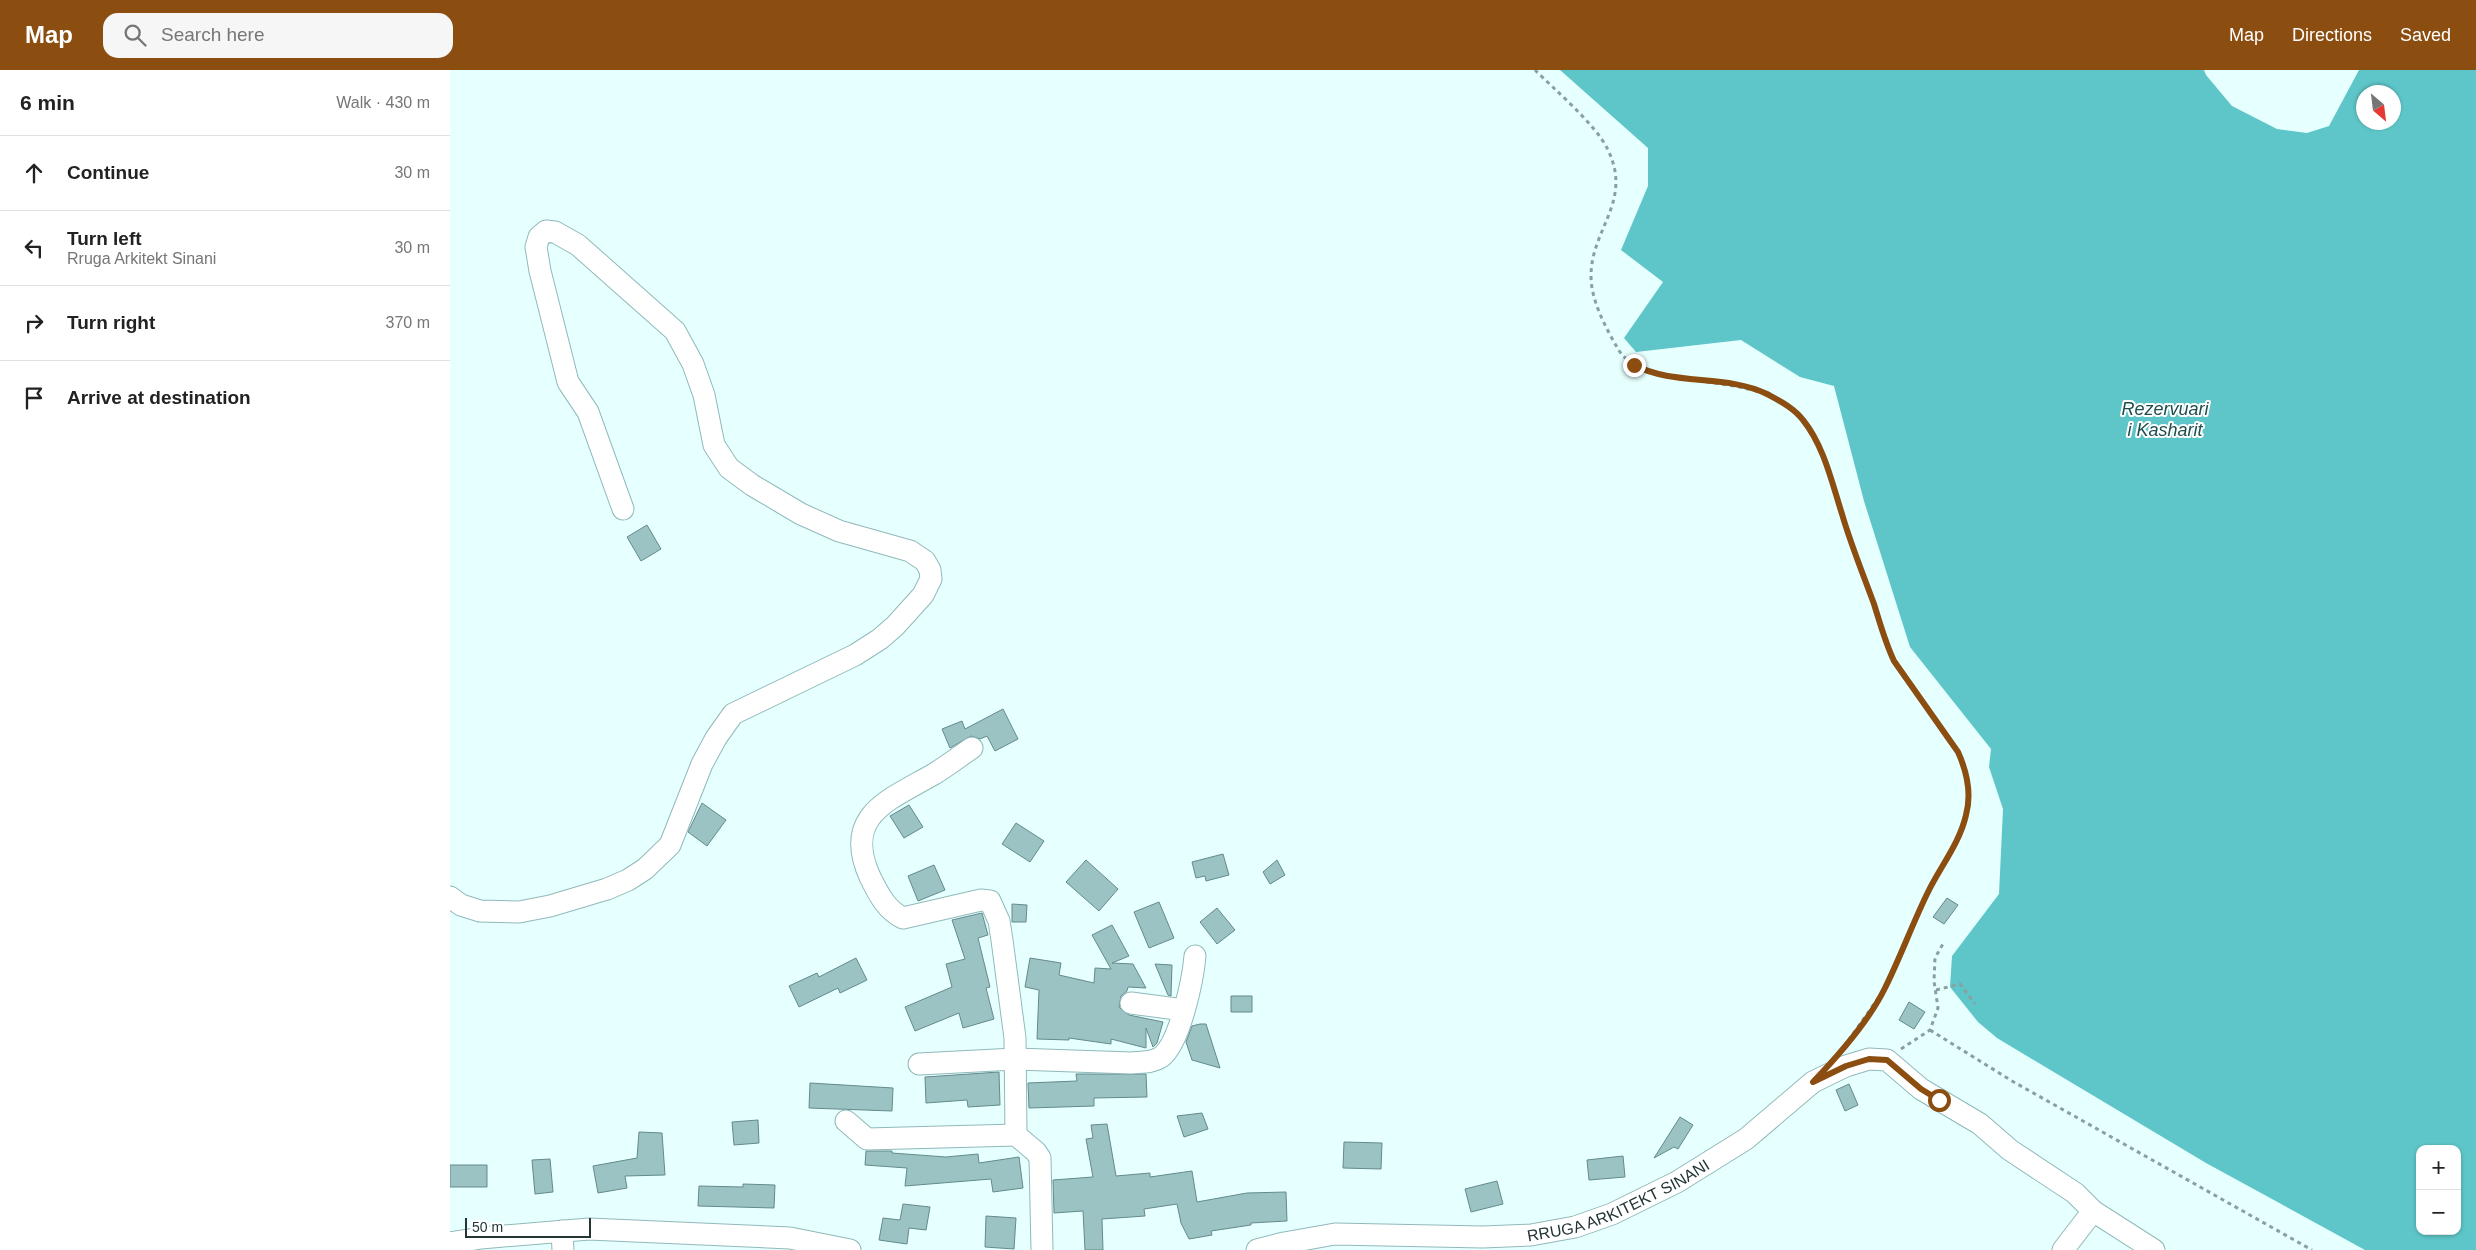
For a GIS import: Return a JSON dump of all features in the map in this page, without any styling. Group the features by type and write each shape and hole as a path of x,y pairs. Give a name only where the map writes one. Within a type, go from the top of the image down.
{"street":[{"path":"450,897 461,905 480,911 519,912 550,906 607,889 628,880 645,869 670,845 702,764 716,738 734,714 855,655 880,639 895,626 923,595 931,579 930,570 925,561 910,551 839,531 801,514 752,485 729,468 714,445 704,395 689,356 675,332 578,245 555,232 546,232 538,237 536,247 540,271 568,382 588,412 623,509"},
{"path":"972,748 878,808 866,825 861,837 860,849 876,889 888,907 903,918 975,901 990,901 999,921 1014,1038 1016,1135"},
{"path":"919,1064 1015,1059 1148,1062 1159,1058 1168,1050 1184,1010 1193,975 1195,956"},
{"path":"1131,1004 1184,1010"},
{"name":"RRUGA ARKITEKT SINANI","path":"1257,1250 1335,1234 1483,1238 1531,1235 1575,1227 1612,1214 1678,1182 1746,1139 1813,1082 1824,1075 1869,1059 1887,1060"},
{"path":"1887,1060 1921,1089 1980,1124 2010,1150 2075,1193 2093,1211 2154,1250"},
{"path":"846,1121 867,1139 1016,1135 1036,1152 1040,1158 1042,1250"},
{"path":"2063,1250 2093,1211"},
{"path":"450,1243 482,1244 563,1240 589,1229 692,1241 790,1238 850,1250"}],"path":[{"path":"1535,70 1576,110 1607,147 1615,174 1615,196 1611,214 1594,251 1591,276 1602,319 1619,351 1634,365 1648,372 1715,382 1764,393 1793,409 1804,421 1824,459 1832,480 1850,542 1874,605 1887,647 1894,661 1958,752 1965,769 1968,784 1967,815 1959,836 1916,915 1884,990 1841,1052"},
{"path":"1887,1060 1930,1030 1938,1008 1935,958 1944,942"},
{"path":"1936,990 1960,984 1975,1004"},
{"path":"1930,1030 2012,1081 2312,1250"}],"water":[{"name":"Rezervuari i Kasharit","path":"1560,70 2204,70 2232,106 2277,129 2307,133 2329,126 2359,70 2476,70 2476,1250 2365,1250 2206,1163 1997,1038 1978,1022 1950,987 1952,956 1999,894 2003,809 1989,767 1991,749 1910,647 1864,501 1834,386 1800,377 1741,340 1636,352 1624,338 1663,282 1621,250 1648,186 1648,148"}],"building":[{"path":"647,525 661,549 641,561 627,537"},
{"path":"1003,709 1018,739 995,751 987,736 980,739 971,736 950,748 942,729 962,721 965,729"},
{"path":"702,803 726,820 707,846 688,832"},
{"path":"909,805 923,827 904,838 890,816"},
{"path":"1016,823 1044,841 1030,862 1002,844"},
{"path":"1223,854 1229,875 1206,881 1205,876 1196,878 1192,862"},
{"path":"1086,860 1118,889 1099,911 1066,882"},
{"path":"1277,860 1285,875 1270,884 1263,872"},
{"path":"934,865 945,890 918,901 908,876"},
{"path":"1947,898 1958,905 1944,924 1933,917"},
{"path":"1159,902 1174,938 1149,948 1134,912"},
{"path":"1012,904 1027,905 1026,922 1012,922"},
{"path":"1217,908 1235,930 1217,944 1200,922"},
{"path":"982,913 988,935 978,938 990,987 986,988 994,1019 963,1028 959,1013 915,1031 905,1007 952,987 946,964 965,959 952,920"},
{"path":"1112,925 1129,956 1112,963 1133,964 1146,988 1128,987 1127,991 1121,996 1119,1007 1129,1015 1163,1022 1157,1043 1153,1047 1146,1028 1146,1048 1111,1039 1111,1044 1069,1038 1069,1040 1037,1039 1039,990 1025,987 1030,958 1061,963 1059,975 1094,983 1095,968 1111,969 1092,935"},
{"path":"856,958 867,980 840,993 838,988 799,1007 789,986 817,973 819,977"},
{"path":"1155,964 1172,965 1171,996 1168,995"},
{"path":"1231,996 1252,996 1252,1012 1231,1012"},
{"path":"1909,1002 1925,1012 1914,1029 1899,1020"},
{"path":"1206,1024 1220,1068 1192,1060 1186,1042 1192,1026"},
{"path":"999,1072 1000,1105 968,1107 967,1100 926,1103 925,1077"},
{"path":"1076,1074 1146,1074 1147,1097 1094,1098 1094,1106 1029,1108 1028,1083 1077,1081"},
{"path":"810,1083 893,1088 892,1111 809,1108"},
{"path":"1849,1084 1858,1105 1845,1111 1836,1090"},
{"path":"1202,1113 1208,1129 1184,1137 1177,1116"},
{"path":"1680,1117 1693,1125 1678,1149 1674,1147 1654,1158"},
{"path":"758,1120 759,1143 734,1145 732,1122"},
{"path":"1107,1124 1116,1176 1150,1173 1150,1177 1192,1171 1197,1202 1247,1193 1286,1192 1287,1221 1251,1223 1251,1225 1211,1231 1212,1235 1189,1239 1181,1223 1177,1204 1144,1209 1145,1216 1102,1219 1103,1250 1085,1250 1083,1211 1054,1213 1053,1180 1093,1177 1086,1139 1093,1138 1091,1125"},
{"path":"639,1132 662,1133 665,1175 625,1176 627,1188 598,1193 593,1166 637,1158"},
{"path":"1344,1142 1382,1143 1381,1169 1343,1168"},
{"path":"866,1151 892,1151 892,1153 946,1157 978,1154 979,1163 1019,1157 1023,1188 993,1192 991,1179 905,1186 907,1168 865,1165"},
{"path":"1623,1156 1625,1177 1589,1180 1587,1160"},
{"path":"550,1159 553,1192 535,1194 532,1160"},
{"path":"450,1165 487,1165 487,1187 450,1187"},
{"path":"1497,1181 1503,1204 1471,1212 1465,1189"},
{"path":"743,1184 775,1185 774,1208 698,1206 699,1186 743,1187"},
{"path":"903,1204 930,1207 926,1230 909,1228 907,1244 879,1240 883,1218 900,1220"},
{"path":"986,1216 1016,1218 1014,1249 985,1247"}],"route":[{"path":"1634,365 1648,372 1715,382 1764,393 1793,409 1804,421 1817,444 1832,480 1850,542 1860,563 1887,647 1894,661 1958,752 1965,769 1968,784 1967,815 1959,836 1916,915 1884,990 1865,1020 1836,1058 1813,1082 1824,1075 1869,1059 1887,1060 1921,1089 1939,1100"}]}
